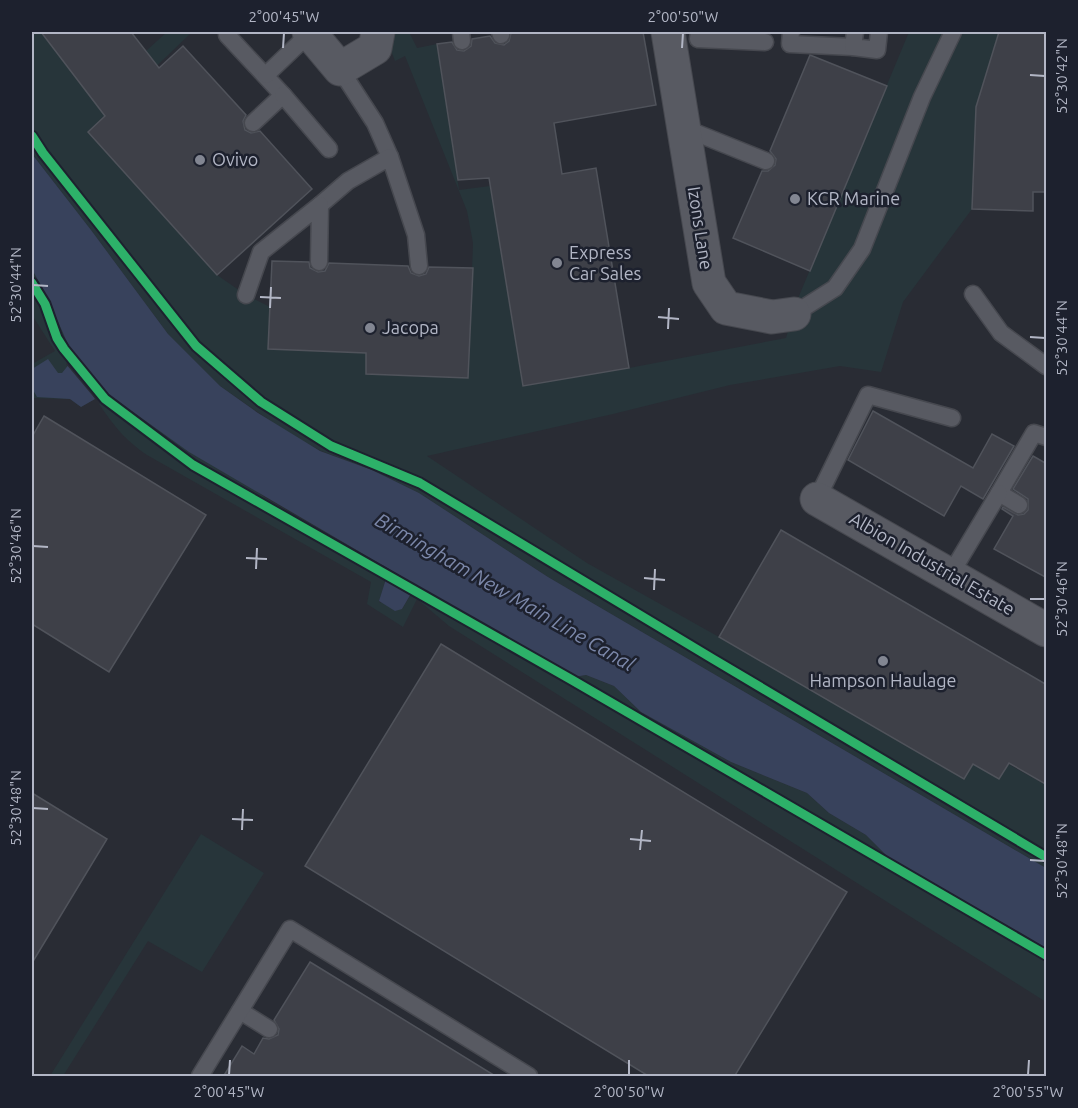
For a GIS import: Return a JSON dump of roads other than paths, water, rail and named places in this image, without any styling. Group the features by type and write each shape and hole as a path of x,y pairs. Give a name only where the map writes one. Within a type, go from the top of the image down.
{"street":[{"path":"310,32 340,69 377,40"},
{"name":"Izons Lane","path":"684,35 684,128 709,283 726,308 772,317 794,314"},
{"name":"Albion Industrial Estate","path":"817,499 1047,630"}],"lane":[{"path":"266,75 310,32"},
{"path":"684,35 854,39 877,50 879,32"},
{"name":"Izons Lane","path":"794,314 835,288 862,249 922,97 953,32"},
{"path":"227,35 266,75 330,148"},
{"path":"340,69 375,123 390,157 416,234 419,266"},
{"path":"253,123 283,95"},
{"path":"684,128 766,160"},
{"path":"246,295 261,252 348,182 390,157"},
{"path":"319,262 320,205"},
{"path":"973,294 1001,333 1047,366"},
{"path":"817,499 868,395 952,418"},
{"path":"950,575 1034,433 1047,437"},
{"path":"999,493 1019,505"},
{"path":"200,1077 290,929 529,1077"},
{"path":"354,989 362,974"},
{"path":"240,1011 269,1029"}],"water":[{"name":"Birmingham New Main Line Canal","path":"32,154 168,334 220,386 258,413 320,451 372,470 419,493 548,577 1046,868 1046,948 888,857 866,835 829,813 807,793 731,762 641,712 614,686 586,675 574,677 416,585 402,609 395,611 379,601 389,569 189,452 101,389 92,394 95,399 81,407 70,399 37,397 32,388 32,369 48,359 58,373 62,373 74,358 32,269"}],"place":[{"name":"Ovivo","path":"200,160"},
{"name":"KCR Marine","path":"795,199"},
{"name":"Express Car Sales","path":"557,263"},
{"name":"Jacopa","path":"370,328"},
{"name":"Hampson Haulage","path":"883,661"}]}
